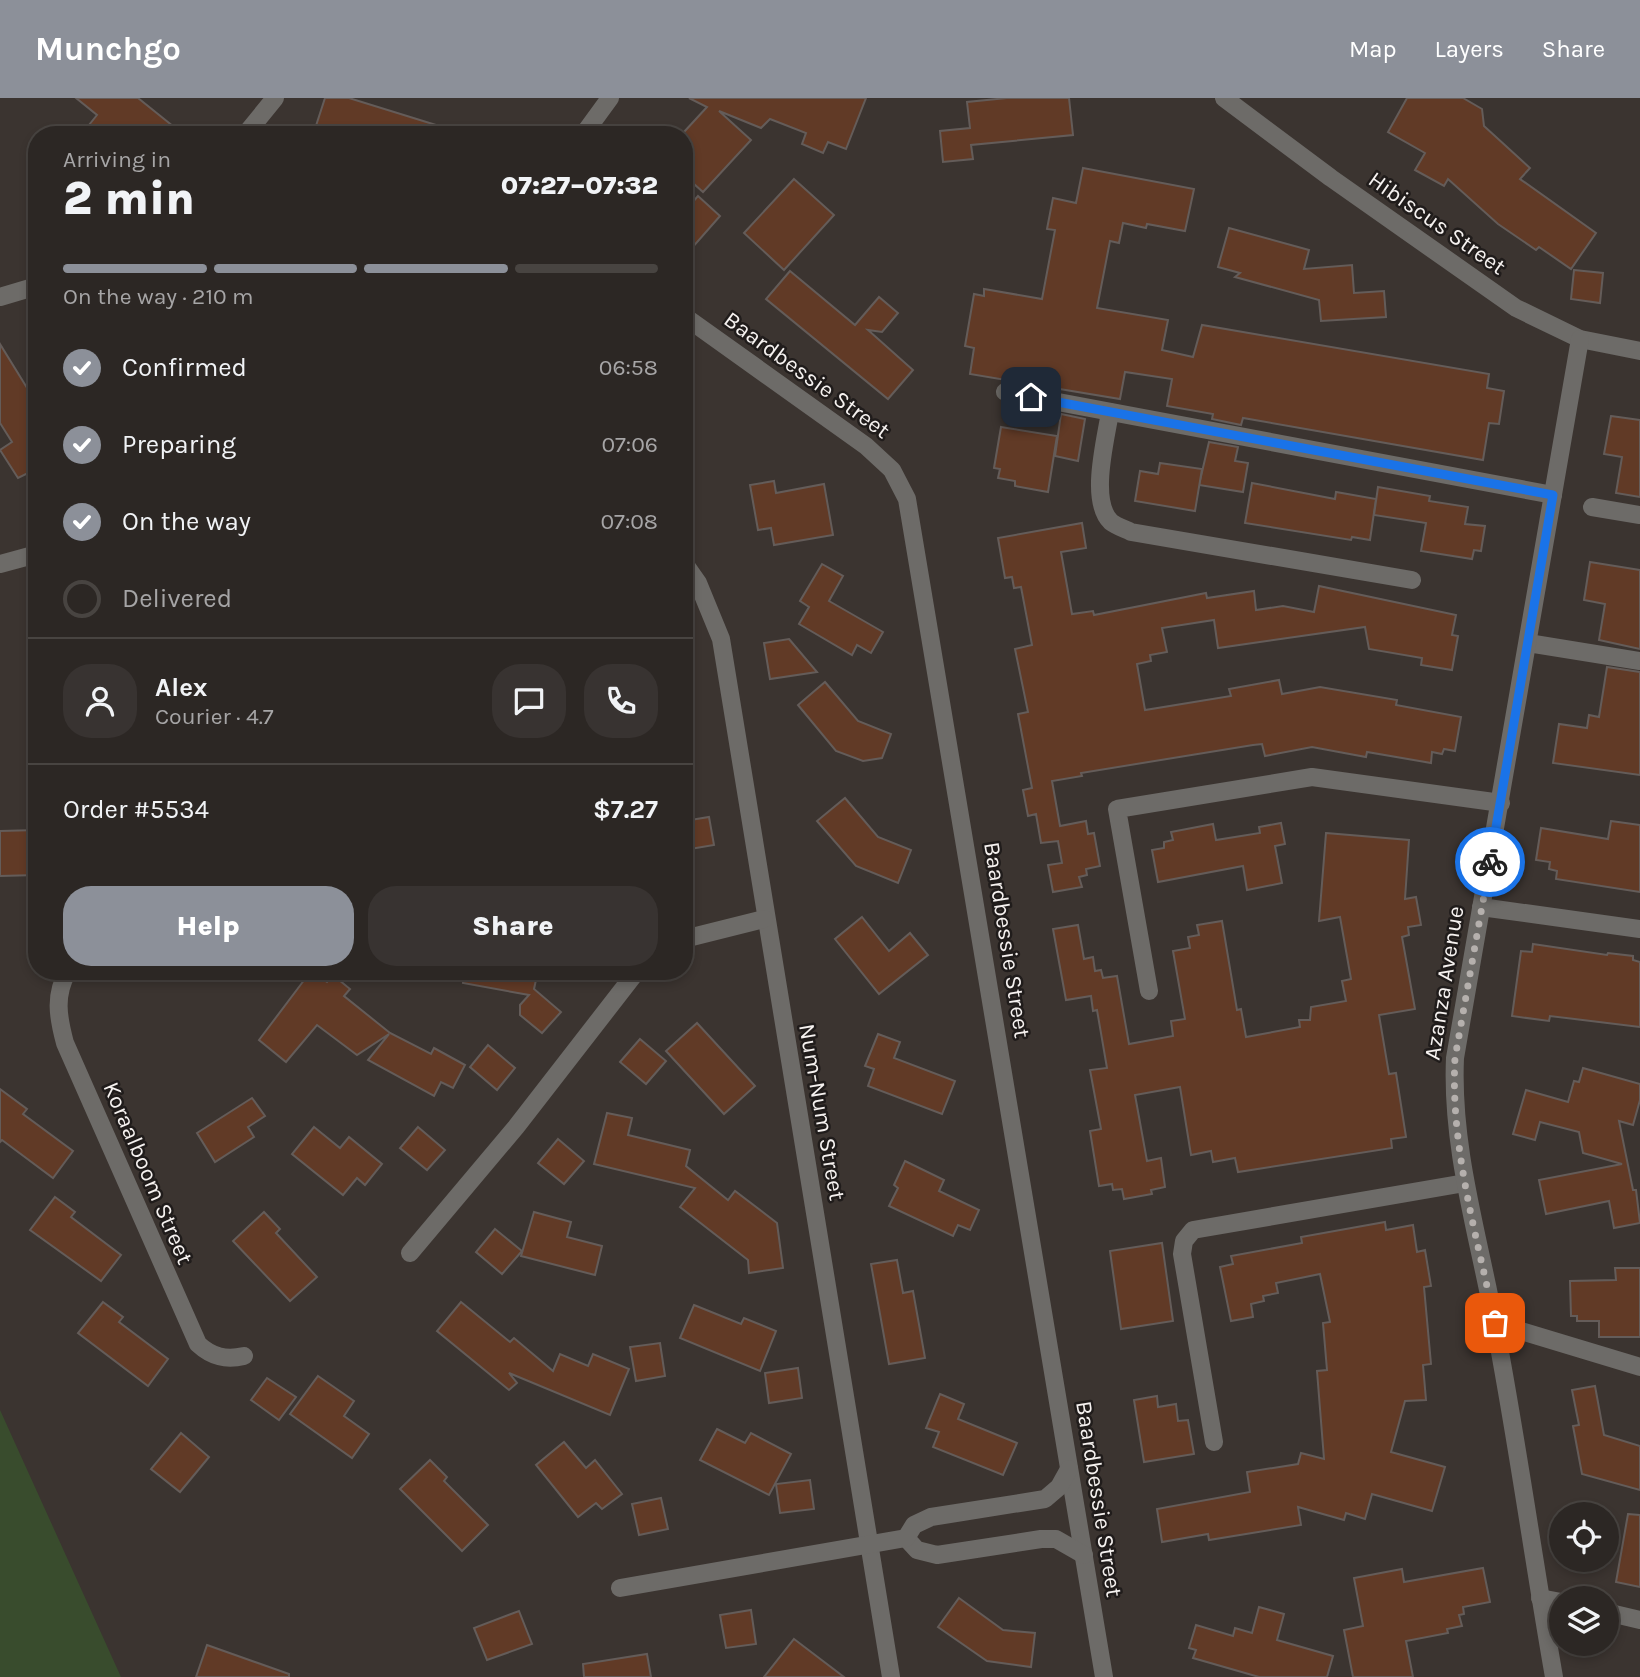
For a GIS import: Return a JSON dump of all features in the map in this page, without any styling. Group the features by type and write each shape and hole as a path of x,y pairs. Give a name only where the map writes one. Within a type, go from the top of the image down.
{"street":[{"path":"252,126 275,98"},
{"path":"590,126 610,98"},
{"name":"Hibiscus Street","path":"1224,98 1488,291 1580,339 1640,351"},
{"path":"0,297 28,289"},
{"name":"Baardbessie Street","path":"693,322 866,446 892,470 907,499 1104,1677"},
{"name":"Azanza Avenue","path":"1548,1676 1540,1598 1495,1323 1465,1183 1455,1109 1455,1058 1580,339"},
{"path":"1005,392 1553,495"},
{"path":"1110,412 1100,480 1101,501 1110,522 1131,532 1412,580"},
{"path":"1592,507 1640,515"},
{"path":"0,564 28,556"},
{"name":"Num-Num Street","path":"693,576 721,639 764,919 891,1677"},
{"path":"1528,643 1640,661"},
{"path":"1149,990 1116,809 1312,776 1501,803"},
{"path":"1481,907 1640,929"},
{"path":"693,937 764,919"},
{"name":"Koraalboom Street","path":"64,980 58,996 59,1022 65,1043 186,1320 198,1344 205,1351 225,1358 244,1356"},
{"path":"410,1253 516,1127 630,980"},
{"path":"1214,1442 1182,1254 1184,1241 1193,1230 1465,1183"},
{"path":"1495,1323 1640,1367"},
{"path":"620,1588 906,1538 914,1525 931,1517 1045,1499 1059,1487 1069,1469"},
{"path":"906,1538 917,1550 937,1555 1056,1539 1084,1555"},
{"path":"1540,1598 1549,1600"},
{"path":"1619,1615 1640,1620"}],"green space":[{"path":"0,1410 121,1677 0,1677"}],"building":[{"path":"76,98 138,98 173,126 88,126 97,115"},
{"path":"325,98 349,98 439,126 316,126"},
{"path":"689,98 866,98 846,149 828,142 823,153 802,144 806,133 770,119 761,128 719,111 751,140 703,192 693,183 693,126 690,126 707,107"},
{"path":"1007,98 1069,98 1073,135 971,145 973,159 943,162 940,131 970,128 967,102"},
{"path":"1407,98 1463,98 1482,109 1484,126 1530,168 1520,179 1596,233 1571,269 1539,247 1536,250 1498,224 1448,179 1444,186 1415,170 1425,153 1388,132"},
{"path":"1083,168 1194,189 1185,231 1123,223 1119,243 1110,241 1097,308 1168,320 1162,350 1193,357 1202,325 1489,374 1487,388 1504,391 1499,424 1489,423 1483,460 1243,418 1241,425 1212,419 1213,414 1167,406 1172,379 1125,372 1120,399 970,374 974,348 965,346 974,294 984,296 984,289 1042,299 1055,230 1047,229 1053,198 1076,203"},
{"path":"794,179 834,215 784,270 744,233"},
{"path":"698,196 720,216 693,247 693,202"},
{"path":"1229,228 1309,250 1304,269 1352,265 1354,293 1384,291 1386,317 1321,321 1319,300 1235,277 1240,273 1218,267"},
{"path":"1574,270 1603,273 1600,303 1571,299"},
{"path":"790,271 855,325 879,297 898,313 882,332 868,330 913,370 888,399 766,299"},
{"path":"0,344 28,389 28,473 18,478 0,450 12,442 0,423"},
{"path":"1061,414 1085,419 1078,461 1055,456"},
{"path":"1611,416 1640,420 1640,497 1616,493 1622,457 1604,454"},
{"path":"1001,427 1057,436 1048,492 1015,486 1015,481 998,478 1000,469 994,468"},
{"path":"1209,442 1238,447 1235,461 1248,463 1243,492 1199,485"},
{"path":"1160,463 1202,469 1195,511 1135,501 1140,471 1158,474"},
{"path":"774,481 776,493 824,484 833,535 774,545 771,528 758,530 750,485"},
{"path":"1252,483 1335,499 1336,492 1376,499 1370,540 1352,537 1351,540 1245,523"},
{"path":"1378,487 1430,496 1429,501 1468,507 1465,524 1485,526 1481,551 1474,550 1472,559 1421,551 1426,523 1374,515"},
{"path":"1082,523 1086,548 1061,552 1072,614 1093,611 1094,615 1206,593 1207,598 1254,591 1256,610 1283,606 1314,612 1319,586 1456,615 1452,635 1458,636 1452,670 1421,665 1422,658 1369,649 1365,627 1218,648 1214,620 1162,628 1167,652 1150,655 1151,661 1137,664 1145,710 1231,696 1229,689 1279,680 1282,694 1320,687 1397,700 1396,705 1461,717 1455,751 1444,749 1442,754 1432,752 1431,763 1367,752 1366,757 1312,747 1265,756 1262,744 1081,773 1082,776 1052,781 1060,826 1086,821 1088,834 1094,833 1100,866 1086,869 1087,875 1079,877 1082,887 1053,892 1048,865 1062,863 1058,841 1041,843 1036,814 1028,816 1023,790 1032,788 1018,714 1028,712 1015,649 1032,645 1021,587 1014,588 1012,577 1005,578 998,538"},
{"path":"1590,562 1640,570 1640,649 1599,640 1605,604 1584,600"},
{"path":"822,564 843,576 829,601 883,632 871,653 857,645 852,655 799,624 809,607 800,601"},
{"path":"789,639 817,672 770,679 764,643"},
{"path":"1607,667 1640,672 1640,775 1553,763 1559,724 1587,728 1589,715 1599,717"},
{"path":"825,682 858,721 891,734 882,758 863,761 836,751 798,705"},
{"path":"845,798 878,837 911,850 898,883 856,866 817,821"},
{"path":"709,817 714,845 693,848 693,820"},
{"path":"1611,821 1640,825 1640,892 1556,879 1557,871 1549,869 1550,862 1536,860 1541,828 1608,839"},
{"path":"1281,823 1285,844 1275,846 1282,883 1247,890 1243,866 1158,882 1152,850 1164,848 1164,842 1173,840 1171,832 1213,824 1216,840 1260,833 1259,827"},
{"path":"28,830 28,875 0,876 0,831"},
{"path":"1326,833 1409,840 1405,899 1416,897 1421,925 1408,927 1409,935 1402,937 1415,1009 1379,1015 1389,1074 1396,1073 1406,1137 1391,1139 1392,1148 1238,1172 1235,1158 1213,1162 1211,1151 1191,1155 1180,1087 1135,1095 1147,1161 1161,1158 1165,1187 1151,1190 1152,1194 1124,1199 1122,1189 1113,1190 1112,1184 1099,1186 1090,1131 1101,1129 1090,1070 1107,1068 1097,1010 1093,1011 1091,996 1066,1000 1053,929 1078,925 1084,959 1093,957 1095,971 1101,970 1103,978 1117,976 1129,1044 1173,1036 1171,1021 1185,1019 1173,951 1190,948 1188,937 1199,935 1197,925 1222,921 1237,1010 1241,1009 1246,1037 1300,1027 1299,1020 1310,1020 1311,1007 1346,1001 1342,981 1351,979 1340,917 1319,921"},
{"path":"862,917 889,951 910,933 928,955 879,994 835,939"},
{"path":"1533,944 1607,955 1633,956 1633,960 1640,962 1640,1027 1550,1016 1549,1021 1512,1016 1521,951 1532,952"},
{"path":"304,980 339,980 350,989 344,996 390,1033 431,1054 434,1048 465,1065 453,1088 441,1082 434,1096 368,1060 389,1034 357,1055 317,1025 286,1062 259,1040"},
{"path":"463,980 536,980 534,989 561,1012 542,1033 520,1015 520,1005 529,995 463,983"},
{"path":"697,1023 755,1086 724,1114 666,1051"},
{"path":"878,1034 900,1042 894,1058 955,1081 942,1114 868,1086 874,1069 865,1066"},
{"path":"640,1039 666,1061 646,1084 620,1062"},
{"path":"488,1045 515,1068 497,1090 470,1067"},
{"path":"1583,1068 1640,1084 1640,1100 1633,1125 1619,1121 1633,1190 1636,1190 1640,1223 1614,1228 1609,1201 1546,1214 1539,1180 1622,1164 1583,1153 1579,1132 1540,1122 1535,1140 1513,1134 1526,1090 1568,1102 1574,1081 1579,1082"},
{"path":"0,1089 27,1109 23,1114 73,1151 53,1178 2,1140 0,1142"},
{"path":"252,1098 265,1116 248,1127 254,1137 215,1162 197,1133"},
{"path":"607,1113 632,1118 628,1135 690,1150 686,1166 728,1200 735,1191 777,1223 783,1268 749,1273 748,1260 680,1207 695,1188 594,1164"},
{"path":"314,1127 340,1148 349,1137 382,1164 365,1185 357,1178 343,1195 292,1154"},
{"path":"418,1127 445,1150 427,1170 400,1148"},
{"path":"558,1139 584,1161 564,1184 538,1163"},
{"path":"905,1161 944,1180 939,1191 979,1210 970,1230 958,1225 953,1236 889,1206 898,1188 894,1185"},
{"path":"55,1197 75,1212 71,1217 121,1255 101,1281 30,1230"},
{"path":"264,1212 280,1229 276,1233 317,1277 290,1301 233,1241"},
{"path":"534,1212 571,1222 567,1237 602,1246 595,1275 521,1256"},
{"path":"1385,1222 1386,1230 1413,1225 1417,1252 1425,1250 1431,1286 1424,1287 1431,1364 1423,1365 1426,1400 1405,1401 1391,1452 1445,1467 1432,1511 1372,1494 1365,1519 1346,1513 1344,1520 1298,1507 1301,1525 1209,1540 1208,1534 1162,1542 1157,1509 1250,1492 1247,1472 1298,1464 1301,1453 1324,1459 1317,1371 1327,1370 1323,1323 1330,1322 1320,1274 1276,1283 1278,1293 1263,1296 1264,1301 1251,1304 1253,1317 1231,1321 1220,1267 1233,1264 1231,1256 1302,1243 1301,1237"},
{"path":"495,1229 522,1251 502,1274 476,1252"},
{"path":"1162,1243 1173,1321 1121,1329 1110,1251"},
{"path":"897,1260 903,1293 913,1291 925,1358 889,1364 871,1264"},
{"path":"1615,1268 1640,1268 1640,1337 1599,1337 1599,1321 1577,1321 1577,1316 1571,1316 1570,1281 1616,1280"},
{"path":"103,1302 123,1317 119,1322 168,1359 148,1386 78,1333"},
{"path":"461,1302 510,1342 514,1338 553,1371 560,1354 588,1366 593,1354 629,1369 610,1415 509,1373 517,1383 509,1390 437,1331"},
{"path":"694,1305 741,1324 744,1318 776,1331 760,1371 680,1338"},
{"path":"660,1343 665,1376 636,1381 630,1347"},
{"path":"798,1368 802,1398 769,1403 765,1373"},
{"path":"318,1376 354,1401 344,1416 369,1434 352,1458 290,1414"},
{"path":"267,1378 296,1397 279,1420 251,1400"},
{"path":"1595,1386 1604,1435 1640,1446 1640,1490 1582,1474 1573,1426 1579,1425 1572,1390"},
{"path":"940,1394 964,1404 958,1419 1017,1443 1003,1475 933,1447 939,1432 926,1428"},
{"path":"1157,1396 1158,1407 1176,1404 1178,1421 1188,1420 1194,1454 1144,1462 1134,1400"},
{"path":"717,1429 745,1443 751,1433 791,1454 769,1495 700,1460"},
{"path":"181,1433 209,1457 180,1492 151,1469"},
{"path":"564,1442 586,1468 595,1460 622,1494 602,1509 596,1503 578,1517 536,1465"},
{"path":"430,1460 447,1477 444,1481 488,1525 462,1551 400,1489"},
{"path":"810,1480 814,1509 780,1513 776,1484"},
{"path":"661,1498 668,1529 639,1535 632,1504"},
{"path":"1628,1514 1640,1515 1640,1587 1616,1582"},
{"path":"1483,1568 1490,1602 1463,1607 1464,1614 1459,1615 1462,1626 1447,1629 1448,1633 1406,1641 1413,1677 1353,1677 1344,1630 1363,1626 1354,1578 1402,1569 1404,1582"},
{"path":"959,1598 1003,1630 1035,1633 1031,1667 987,1661 938,1627"},
{"path":"1259,1607 1284,1614 1277,1640 1333,1656 1327,1677 1259,1677 1193,1658 1196,1650 1189,1648 1196,1625 1233,1636 1235,1628 1252,1633"},
{"path":"751,1610 756,1644 726,1648 720,1615"},
{"path":"519,1611 532,1644 487,1660 474,1628"},
{"path":"794,1639 844,1677 764,1677"},
{"path":"207,1645 289,1674 289,1677 196,1677"},
{"path":"647,1654 651,1677 584,1677 583,1664"}],"way so far":[{"path":"1490,862 1455,1058 1453,1087 1465,1183 1495,1323"}],"route":[{"path":"1031,397 1553,495 1490,862"}]}
